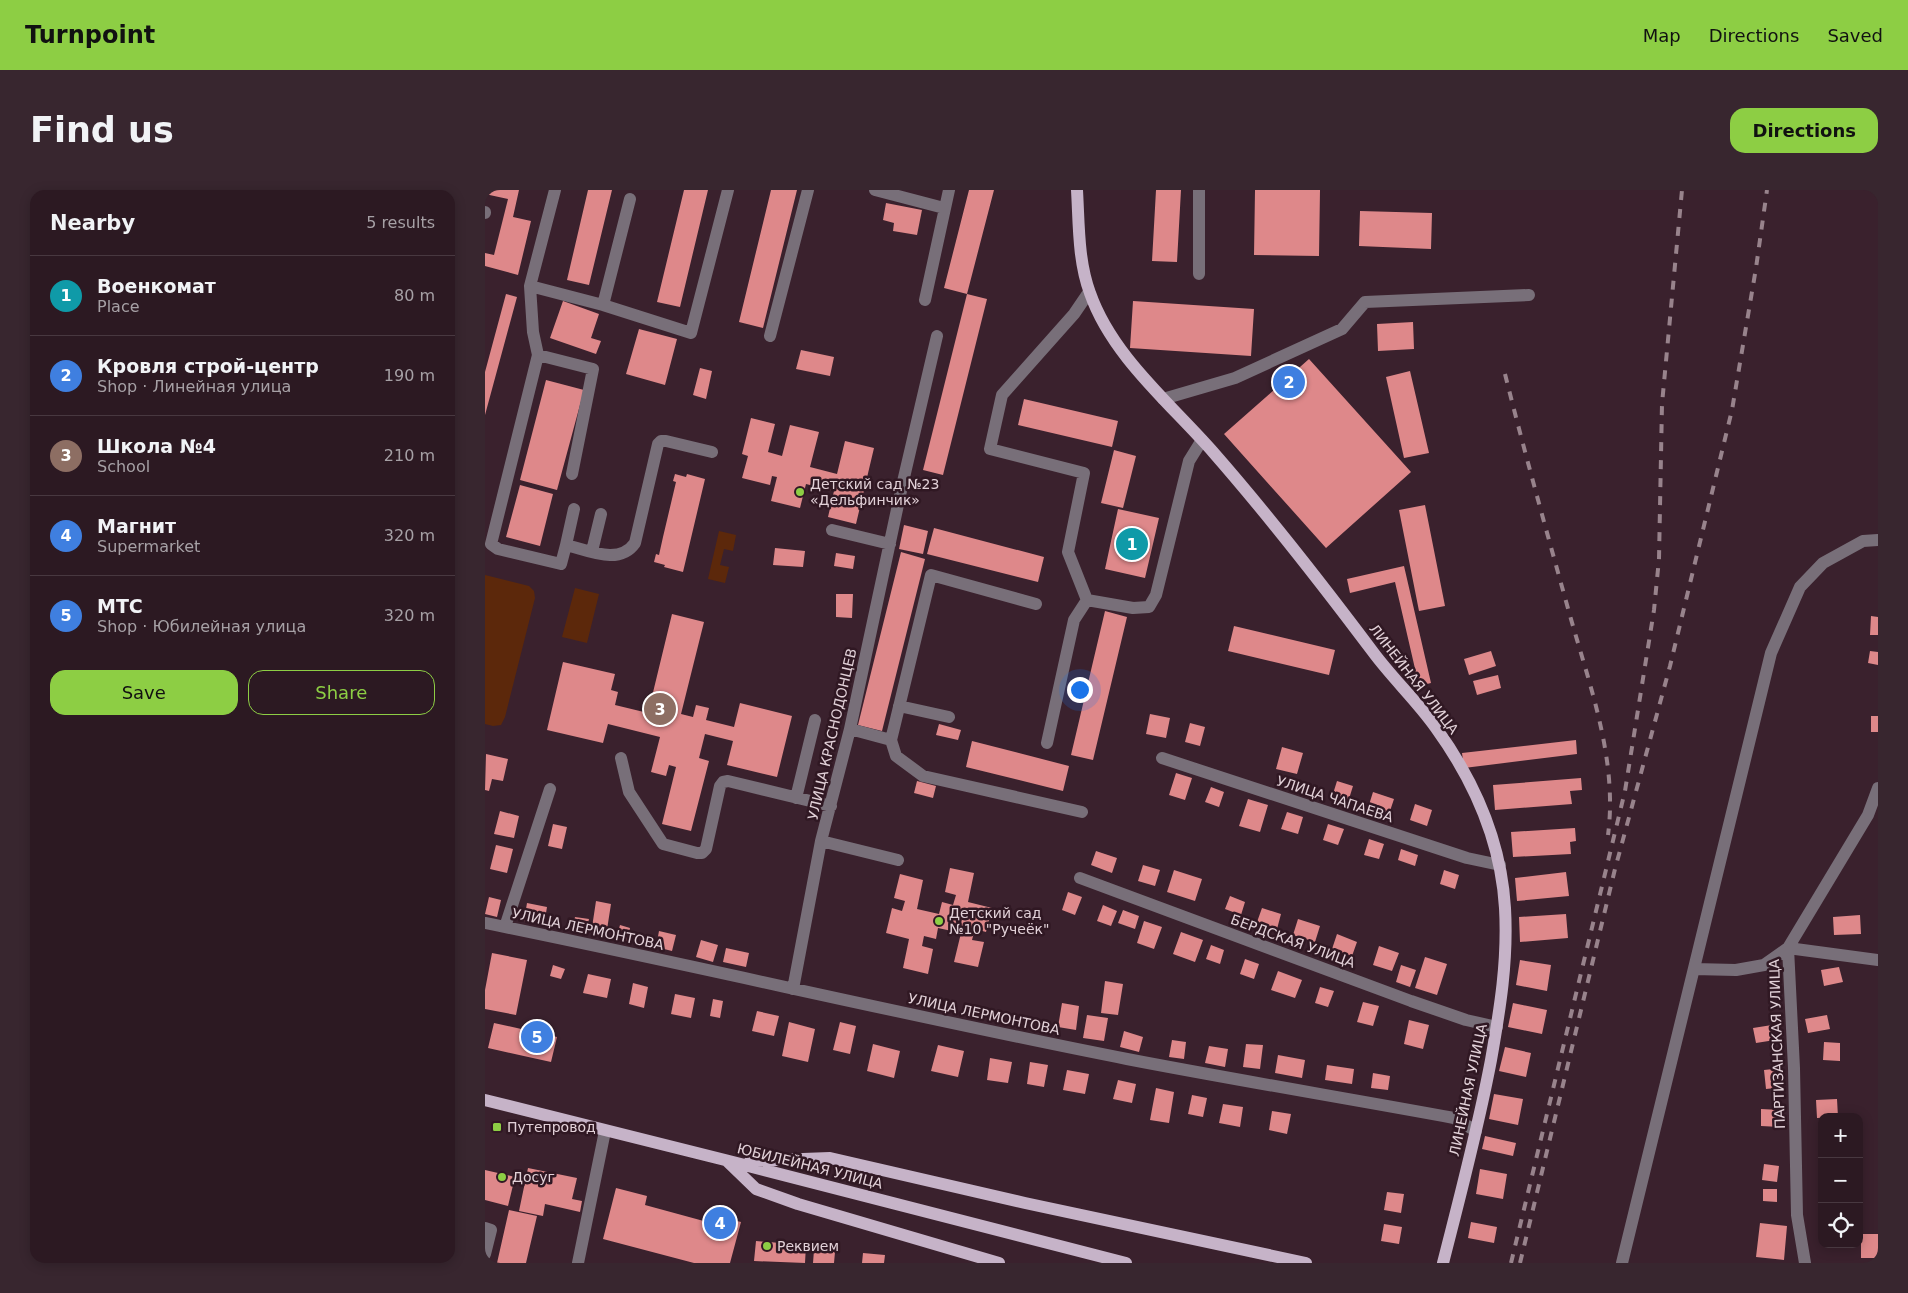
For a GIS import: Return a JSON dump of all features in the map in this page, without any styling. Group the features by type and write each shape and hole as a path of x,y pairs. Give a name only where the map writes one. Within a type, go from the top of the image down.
{"main road":[{"name":"ЛИНЕЙНАЯ УЛИЦА","path":"1077,190 1080,244 1089,292 1122,351 1231,473 1331,596 1391,675 1435,726 1473,788 1491,829 1499,865 1505,908 1504,986 1476,1131 1443,1263"},
{"name":"ЮБИЛЕЙНАЯ УЛИЦА","path":"485,1100 1127,1263"},
{"path":"725,1160 767,1161 830,1158 1025,1203 1306,1263"},
{"path":"725,1160 756,1189 980,1260 999,1263"}],"street":[{"path":"555,190 530,286 533,332 537,355 491,544 498,549 561,564 575,509"},
{"path":"530,286 603,305 691,333 728,190"},
{"path":"769,336 808,190"},
{"path":"875,190 945,208"},
{"path":"925,300 949,190"},
{"path":"1199,190 1199,274"},
{"path":"603,305 630,199"},
{"path":"1087,600 1068,552 1084,472 990,449 1002,395 1074,314 1089,292"},
{"path":"1163,399 1235,378 1342,329 1365,302 1529,295"},
{"name":"УЛИЦА КРАСНОДОНЦЕВ","path":"793,989 821,841 850,730 902,486 937,336"},
{"path":"537,355 593,369 572,474"},
{"path":"1087,600 1133,608 1149,607 1157,595 1189,461 1203,440"},
{"path":"566,545 613,556 622,554 630,549 635,542 658,444 661,441 666,441 711,452"},
{"path":"592,551 601,514"},
{"path":"832,530 890,544"},
{"path":"1622,1263 1771,653 1800,587 1823,563 1863,541 1878,540"},
{"path":"1036,604 931,575 891,740 896,756 923,776 1082,812"},
{"path":"1047,743 1074,620 1087,600"},
{"path":"899,706 949,717"},
{"path":"796,798 815,720"},
{"path":"850,730 891,740"},
{"path":"621,758 629,792 663,844 697,853 703,852 706,849 720,786 723,782 729,781 831,806"},
{"name":"УЛИЦА ЧАПАЕВА","path":"1162,758 1467,858 1499,865"},
{"name":"ПАРТИЗАНСКАЯ УЛИЦА","path":"1805,1263 1797,1215 1788,948 1868,815 1878,788"},
{"path":"505,927 550,789"},
{"path":"821,841 898,860"},
{"name":"БЕРДСКАЯ УЛИЦА","path":"1080,878 1411,1001 1466,1020 1497,1027"},
{"name":"УЛИЦА ЛЕРМОНТОВА","path":"485,923 616,949 793,989 1127,1059 1454,1118 1476,1131"},
{"path":"1694,969 1736,970 1764,965 1788,948 1878,960"},
{"path":"578,1263 605,1131"},
{"path":"485,1228 491,1230 485,1254"}],"shaded area":[{"path":"719,531 736,535 733,551 724,549 720,565 729,567 725,583 708,579"},
{"path":"485,575 529,586 534,591 535,598 505,717 501,725 493,726 485,724"},
{"path":"575,588 599,594 587,643 562,637"}],"building":[{"path":"485,190 519,190 513,217 531,221 518,275 485,266 485,253 494,255 508,199 485,194"},
{"path":"588,190 612,190 589,285 567,280"},
{"path":"684,190 708,190 680,307 657,302"},
{"path":"771,190 797,190 763,328 739,322"},
{"path":"969,190 994,190 967,294 944,288"},
{"path":"1156,190 1181,190 1177,262 1152,261"},
{"path":"1255,190 1320,190 1319,256 1254,255"},
{"path":"886,203 922,210 917,235 893,231 894,223 883,220"},
{"path":"1360,211 1432,213 1431,249 1359,246"},
{"path":"506,294 517,297 485,415 485,372"},
{"path":"967,294 987,299 943,475 923,470"},
{"path":"563,301 599,314 591,338 601,341 596,354 550,338"},
{"path":"1133,301 1254,309 1251,356 1130,348"},
{"path":"1413,322 1414,349 1378,351 1377,324"},
{"path":"639,329 677,339 665,385 626,374"},
{"path":"801,350 834,357 830,376 796,369"},
{"path":"1309,359 1411,472 1326,548 1224,434"},
{"path":"700,368 712,371 706,399 693,395"},
{"path":"1410,371 1429,453 1404,458 1386,377"},
{"path":"546,380 584,390 557,490 520,480"},
{"path":"1024,399 1118,421 1112,447 1018,425"},
{"path":"751,418 775,424 768,452 782,456 790,425 819,432 810,467 837,474 845,441 874,448 856,524 828,517 834,491 806,484 800,508 771,501 777,477 772,476 770,485 742,478 748,456 742,454"},
{"path":"1114,450 1136,456 1123,508 1101,503"},
{"path":"675,474 686,477 687,474 705,479 683,572 654,562 656,554 659,555 676,482 673,481"},
{"path":"520,485 553,494 540,546 506,537"},
{"path":"1425,505 1445,606 1419,611 1399,510"},
{"path":"1118,509 1159,518 1145,578 1105,569"},
{"path":"904,525 928,531 923,554 899,549"},
{"path":"934,528 1044,557 1038,582 927,554"},
{"path":"775,548 805,551 803,567 773,565"},
{"path":"901,552 925,559 882,731 858,725"},
{"path":"836,553 855,556 853,569 834,566"},
{"path":"1404,566 1431,683 1419,686 1395,582 1350,593 1347,579"},
{"path":"836,594 853,594 852,618 836,617"},
{"path":"1105,611 1127,617 1093,760 1071,755"},
{"path":"672,614 704,622 681,714 693,717 696,705 709,708 706,720 734,727 740,703 792,716 777,777 727,765 733,741 705,734 699,758 709,761 691,831 662,824 676,767 669,765 666,776 651,772 660,737 608,724 603,743 547,730 563,662 615,674 611,690 618,692 615,705 648,713"},
{"path":"1871,616 1878,617 1878,635 1870,635"},
{"path":"1234,626 1335,650 1329,675 1228,651"},
{"path":"1491,651 1496,666 1469,675 1464,659"},
{"path":"1870,651 1878,652 1878,665 1868,663"},
{"path":"1498,675 1501,688 1477,695 1473,681"},
{"path":"1150,714 1170,718 1166,738 1146,734"},
{"path":"1871,716 1878,716 1878,732 1871,732"},
{"path":"1190,723 1205,727 1200,746 1185,742"},
{"path":"939,724 961,730 958,740 936,735"},
{"path":"1576,740 1577,754 1464,768 1462,753"},
{"path":"972,741 1069,766 1063,791 966,767"},
{"path":"1282,747 1303,753 1297,774 1276,769"},
{"path":"486,754 508,759 503,781 492,779 489,791 485,790"},
{"path":"1176,773 1192,778 1185,800 1169,795"},
{"path":"1581,778 1582,790 1570,791 1572,804 1495,810 1493,785"},
{"path":"917,781 936,786 933,798 914,793"},
{"path":"1337,781 1353,786 1348,802 1332,797"},
{"path":"1211,787 1224,792 1219,807 1205,802"},
{"path":"1373,792 1394,799 1389,814 1368,808"},
{"path":"1248,799 1268,805 1260,832 1239,826"},
{"path":"1415,804 1432,810 1427,826 1410,820"},
{"path":"500,811 519,816 514,838 494,834"},
{"path":"1287,812 1303,817 1298,834 1281,829"},
{"path":"553,824 567,827 562,849 548,846"},
{"path":"1328,824 1344,829 1338,845 1323,840"},
{"path":"1575,828 1576,841 1570,842 1571,854 1513,857 1511,832"},
{"path":"1369,839 1384,844 1379,859 1364,855"},
{"path":"496,845 513,849 507,873 490,869"},
{"path":"1401,849 1418,855 1415,866 1398,860"},
{"path":"1096,851 1117,858 1112,873 1091,865"},
{"path":"1143,865 1160,870 1155,886 1138,881"},
{"name":"Детский сад №10 \"Ручеёк\"","path":"950,868 974,873 968,902 992,908 986,932 975,929 972,940 984,942 978,967 954,962 961,933 938,928 936,939 924,936 922,946 933,949 928,974 903,968 909,939 886,933 892,908 902,911 905,901 894,898 900,874 923,880 917,909 939,914 942,902 953,905 956,895 945,892"},
{"path":"1174,870 1202,879 1195,901 1167,892"},
{"path":"1444,870 1459,875 1455,889 1440,884"},
{"path":"1566,872 1569,896 1517,901 1515,878"},
{"path":"1068,892 1082,897 1075,915 1062,910"},
{"path":"1230,896 1245,902 1241,915 1225,909"},
{"path":"489,897 501,900 497,917 485,914"},
{"path":"596,901 611,904 606,936 591,934"},
{"path":"527,903 547,907 544,925 524,921"},
{"path":"1103,905 1117,911 1111,926 1097,921"},
{"path":"1262,908 1281,914 1277,929 1257,922"},
{"path":"1123,910 1139,916 1135,929 1118,923"},
{"path":"1566,914 1568,938 1520,942 1519,917"},
{"path":"1860,915 1861,934 1834,935 1833,917"},
{"path":"575,917 589,919 586,933 572,930"},
{"path":"1298,919 1320,926 1315,942 1293,935"},
{"path":"1144,921 1162,927 1154,949 1137,943"},
{"path":"620,925 630,928 627,942 616,939"},
{"path":"659,931 676,935 672,951 656,947"},
{"path":"1181,932 1203,940 1195,962 1173,954"},
{"path":"1337,934 1357,942 1352,956 1332,949"},
{"path":"701,940 718,945 713,962 696,957"},
{"path":"1211,945 1224,950 1220,964 1206,959"},
{"path":"1379,946 1399,953 1392,971 1373,965"},
{"path":"726,948 749,953 746,967 723,962"},
{"path":"492,953 527,960 516,1015 485,1009 485,990"},
{"path":"1425,957 1447,964 1437,995 1415,988"},
{"path":"1245,959 1259,964 1254,979 1240,974"},
{"path":"1520,960 1551,965 1547,991 1516,985"},
{"path":"553,965 565,969 561,979 550,976"},
{"path":"1401,965 1416,970 1410,987 1396,982"},
{"path":"1839,967 1843,982 1824,986 1821,970"},
{"path":"1278,971 1302,980 1295,998 1271,990"},
{"path":"588,974 611,979 607,998 583,993"},
{"path":"1105,981 1123,984 1118,1015 1101,1013"},
{"path":"633,983 648,987 644,1008 629,1004"},
{"path":"1320,987 1334,991 1328,1007 1315,1003"},
{"path":"675,994 695,998 691,1018 671,1014"},
{"path":"713,999 723,1001 720,1018 710,1016"},
{"path":"1363,1002 1379,1006 1373,1026 1357,1022"},
{"path":"1062,1003 1079,1006 1076,1030 1058,1027"},
{"path":"1513,1003 1547,1010 1542,1034 1508,1027"},
{"path":"757,1011 779,1016 774,1036 752,1031"},
{"path":"1087,1015 1108,1018 1104,1041 1083,1038"},
{"path":"1827,1015 1830,1029 1808,1033 1805,1019"},
{"path":"1409,1020 1429,1025 1423,1049 1404,1044"},
{"path":"789,1022 815,1029 808,1062 782,1056"},
{"path":"840,1022 856,1026 850,1054 833,1050"},
{"path":"494,1023 557,1037 551,1062 488,1048"},
{"path":"1772,1025 1775,1040 1756,1043 1753,1028"},
{"path":"1124,1031 1143,1037 1139,1052 1120,1047"},
{"path":"1172,1040 1186,1042 1184,1059 1169,1057"},
{"path":"1824,1042 1840,1043 1840,1061 1823,1060"},
{"path":"873,1044 900,1051 894,1078 867,1071"},
{"path":"1246,1044 1263,1045 1260,1069 1243,1067"},
{"path":"938,1045 964,1051 958,1077 931,1071"},
{"path":"1209,1046 1228,1049 1225,1067 1205,1063"},
{"path":"1505,1047 1531,1053 1526,1077 1499,1071"},
{"path":"1278,1055 1305,1060 1302,1078 1275,1073"},
{"path":"990,1058 1012,1062 1008,1083 987,1080"},
{"path":"1030,1062 1048,1065 1044,1087 1027,1084"},
{"path":"1327,1065 1354,1069 1352,1084 1325,1080"},
{"path":"1782,1068 1785,1087 1766,1089 1764,1070"},
{"path":"1067,1070 1089,1074 1085,1094 1063,1090"},
{"path":"1373,1073 1390,1076 1388,1090 1371,1088"},
{"path":"1118,1080 1136,1084 1132,1103 1113,1099"},
{"path":"1156,1088 1174,1092 1169,1123 1150,1120"},
{"path":"1494,1094 1523,1099 1518,1125 1489,1119"},
{"path":"1192,1095 1207,1098 1203,1117 1188,1114"},
{"path":"1837,1099 1838,1113 1818,1113 1817,1118 1816,1100"},
{"path":"1223,1104 1243,1107 1240,1127 1219,1123"},
{"path":"1761,1109 1782,1110 1782,1127 1761,1126"},
{"path":"1272,1111 1291,1114 1287,1134 1269,1130"},
{"path":"1485,1136 1516,1143 1513,1156 1482,1149"},
{"path":"1764,1164 1779,1166 1777,1182 1762,1180"},
{"path":"528,1168 577,1178 572,1199 582,1201 580,1212 545,1204 543,1216 519,1211"},
{"path":"1480,1169 1507,1174 1503,1199 1476,1194"},
{"path":"485,1170 515,1177 508,1206 485,1200"},
{"path":"616,1188 647,1196 645,1205 711,1223 713,1215 741,1222 730,1263 694,1263 603,1239"},
{"path":"1763,1189 1777,1189 1777,1202 1763,1201"},
{"path":"1387,1192 1404,1194 1401,1213 1384,1210"},
{"path":"509,1210 537,1216 526,1263 497,1263"},
{"path":"1471,1222 1497,1227 1494,1243 1468,1238"},
{"path":"1760,1223 1787,1226 1784,1260 1756,1257"},
{"path":"1384,1224 1402,1227 1399,1244 1381,1241"},
{"path":"1863,1234 1878,1234 1878,1258 1861,1258"},
{"path":"756,1241 806,1245 805,1263 754,1261"},
{"path":"814,1250 835,1252 834,1263 813,1263"},
{"path":"863,1253 885,1255 884,1263 862,1263"}],"railway":[{"path":"1511,1263 1625,791 1654,610 1659,559 1662,404 1682,190"},
{"path":"1520,1263 1615,869 1670,666 1732,410 1767,190"},
{"path":"1505,374 1600,722 1609,778 1610,807 1608,835"}],"place":[{"name":"Кровля строй-центр","path":"1289,382"},
{"name":"Детский сад №23 «Дельфинчик»","path":"800,492"},
{"name":"Военкомат","path":"1132,544"},
{"name":"Школа №4","path":"660,709"},
{"name":"Детский сад №10 \"Ручеёк\"","path":"939,921"},
{"name":"МТС","path":"537,1037"},
{"name":"Путепровод","path":"497,1127"},
{"name":"Досуг","path":"502,1177"},
{"name":"Магнит","path":"720,1223"},
{"name":"Реквием","path":"767,1246"}]}
